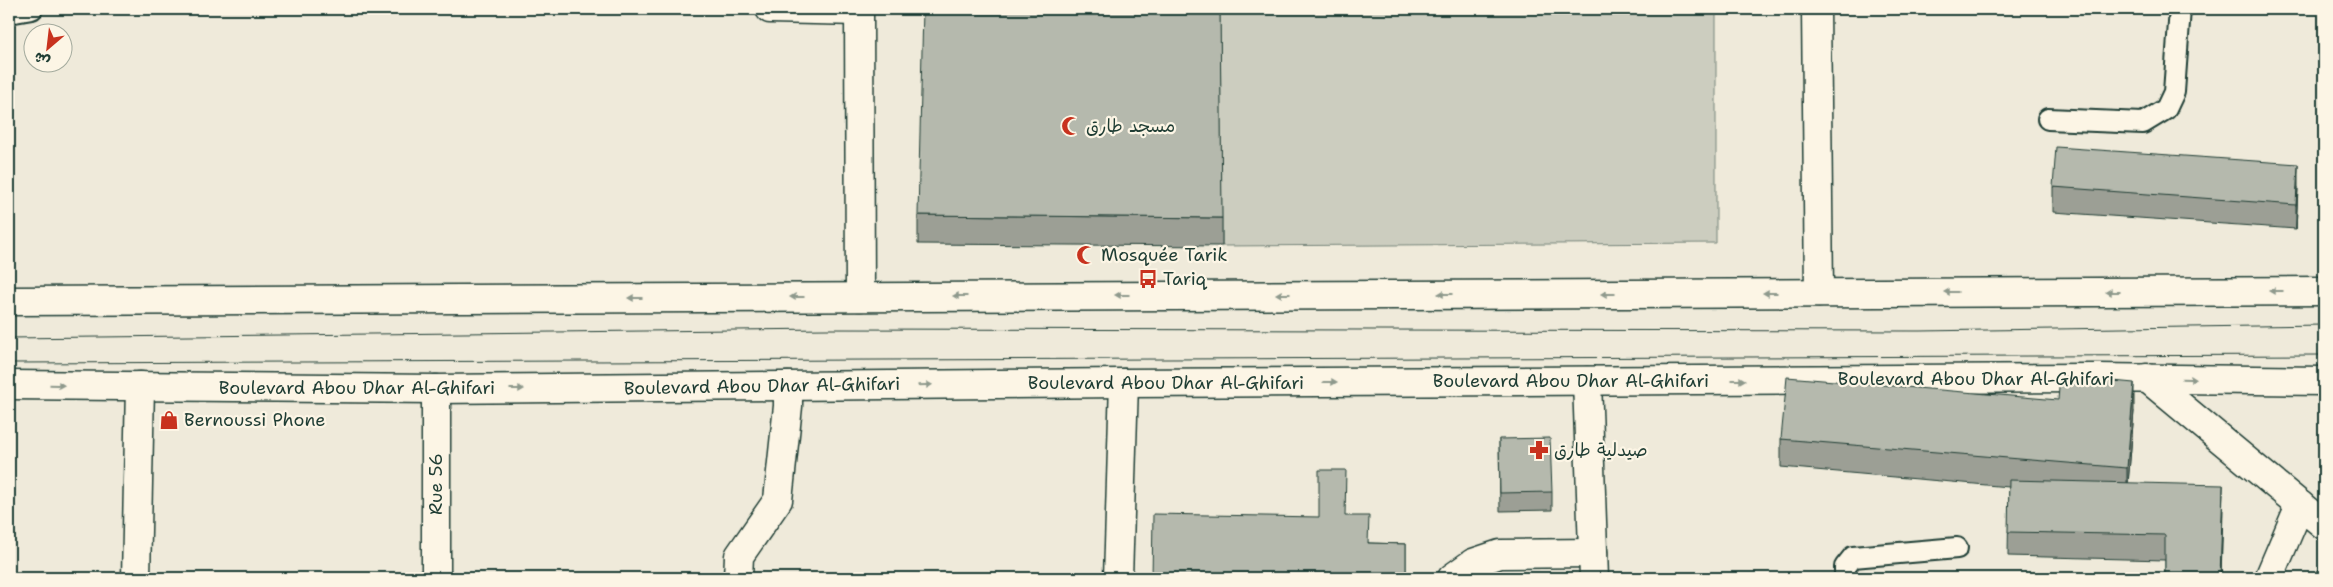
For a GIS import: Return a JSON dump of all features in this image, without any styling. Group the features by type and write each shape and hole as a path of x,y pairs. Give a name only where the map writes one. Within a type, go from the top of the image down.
{"street":[{"path":"770,9 858,10 860,296"},
{"path":"1816,9 1819,293"},
{"path":"9,301 2324,291"},
{"path":"2147,378 2324,525"},
{"name":"Boulevard Abou Dhar Al-Ghifari","path":"9,385 436,389 1124,383 2147,378 2324,381"},
{"path":"1452,578 1473,563 1500,554 1594,565 1587,381"},
{"path":"1118,578 1124,383"},
{"path":"136,578 140,386"},
{"path":"738,578 739,556 778,500 788,406 788,386"},
{"name":"Rue 56","path":"436,389 436,578"},
{"path":"2269,578 2300,505"}],"lane":[{"path":"9,13 32,9"},
{"path":"2048,119 2143,123 2166,109 2174,92 2180,9"},
{"path":"1845,578 1845,567 1853,557 1957,548"}],"shaded area":[{"path":"1220,9 1716,9 1716,243 1222,246"}],"building":[{"name":"مسجد طارق","path":"923,9 1220,9 1222,218 918,215"},
{"path":"2056,147 2298,164 2296,205 2053,187"},
{"path":"2060,376 2134,383 2127,468 1781,439 1787,377 2058,400"},
{"path":"1550,438 1552,492 1500,493 1499,439"},
{"path":"1319,470 1346,470 1345,516 1369,516 1368,543 1406,544 1406,577 1227,574 1227,578 1152,578 1153,514 1319,517"},
{"path":"2009,480 2223,485 2220,578 2165,578 2165,535 2008,532"},
{"path":"2324,561 2324,578 2311,578"}],"tram line":[{"path":"9,338 826,329 1920,331 2324,325"},
{"path":"9,363 2324,355"}],"place":[{"name":"مسجد طارق","path":"1071,126"},
{"name":"Mosquée Tarik","path":"1086,255"},
{"name":"Tariq","path":"1148,279"},
{"name":"Bernoussi Phone","path":"169,420"},
{"name":"صيدلية طارق","path":"1539,450"}]}
